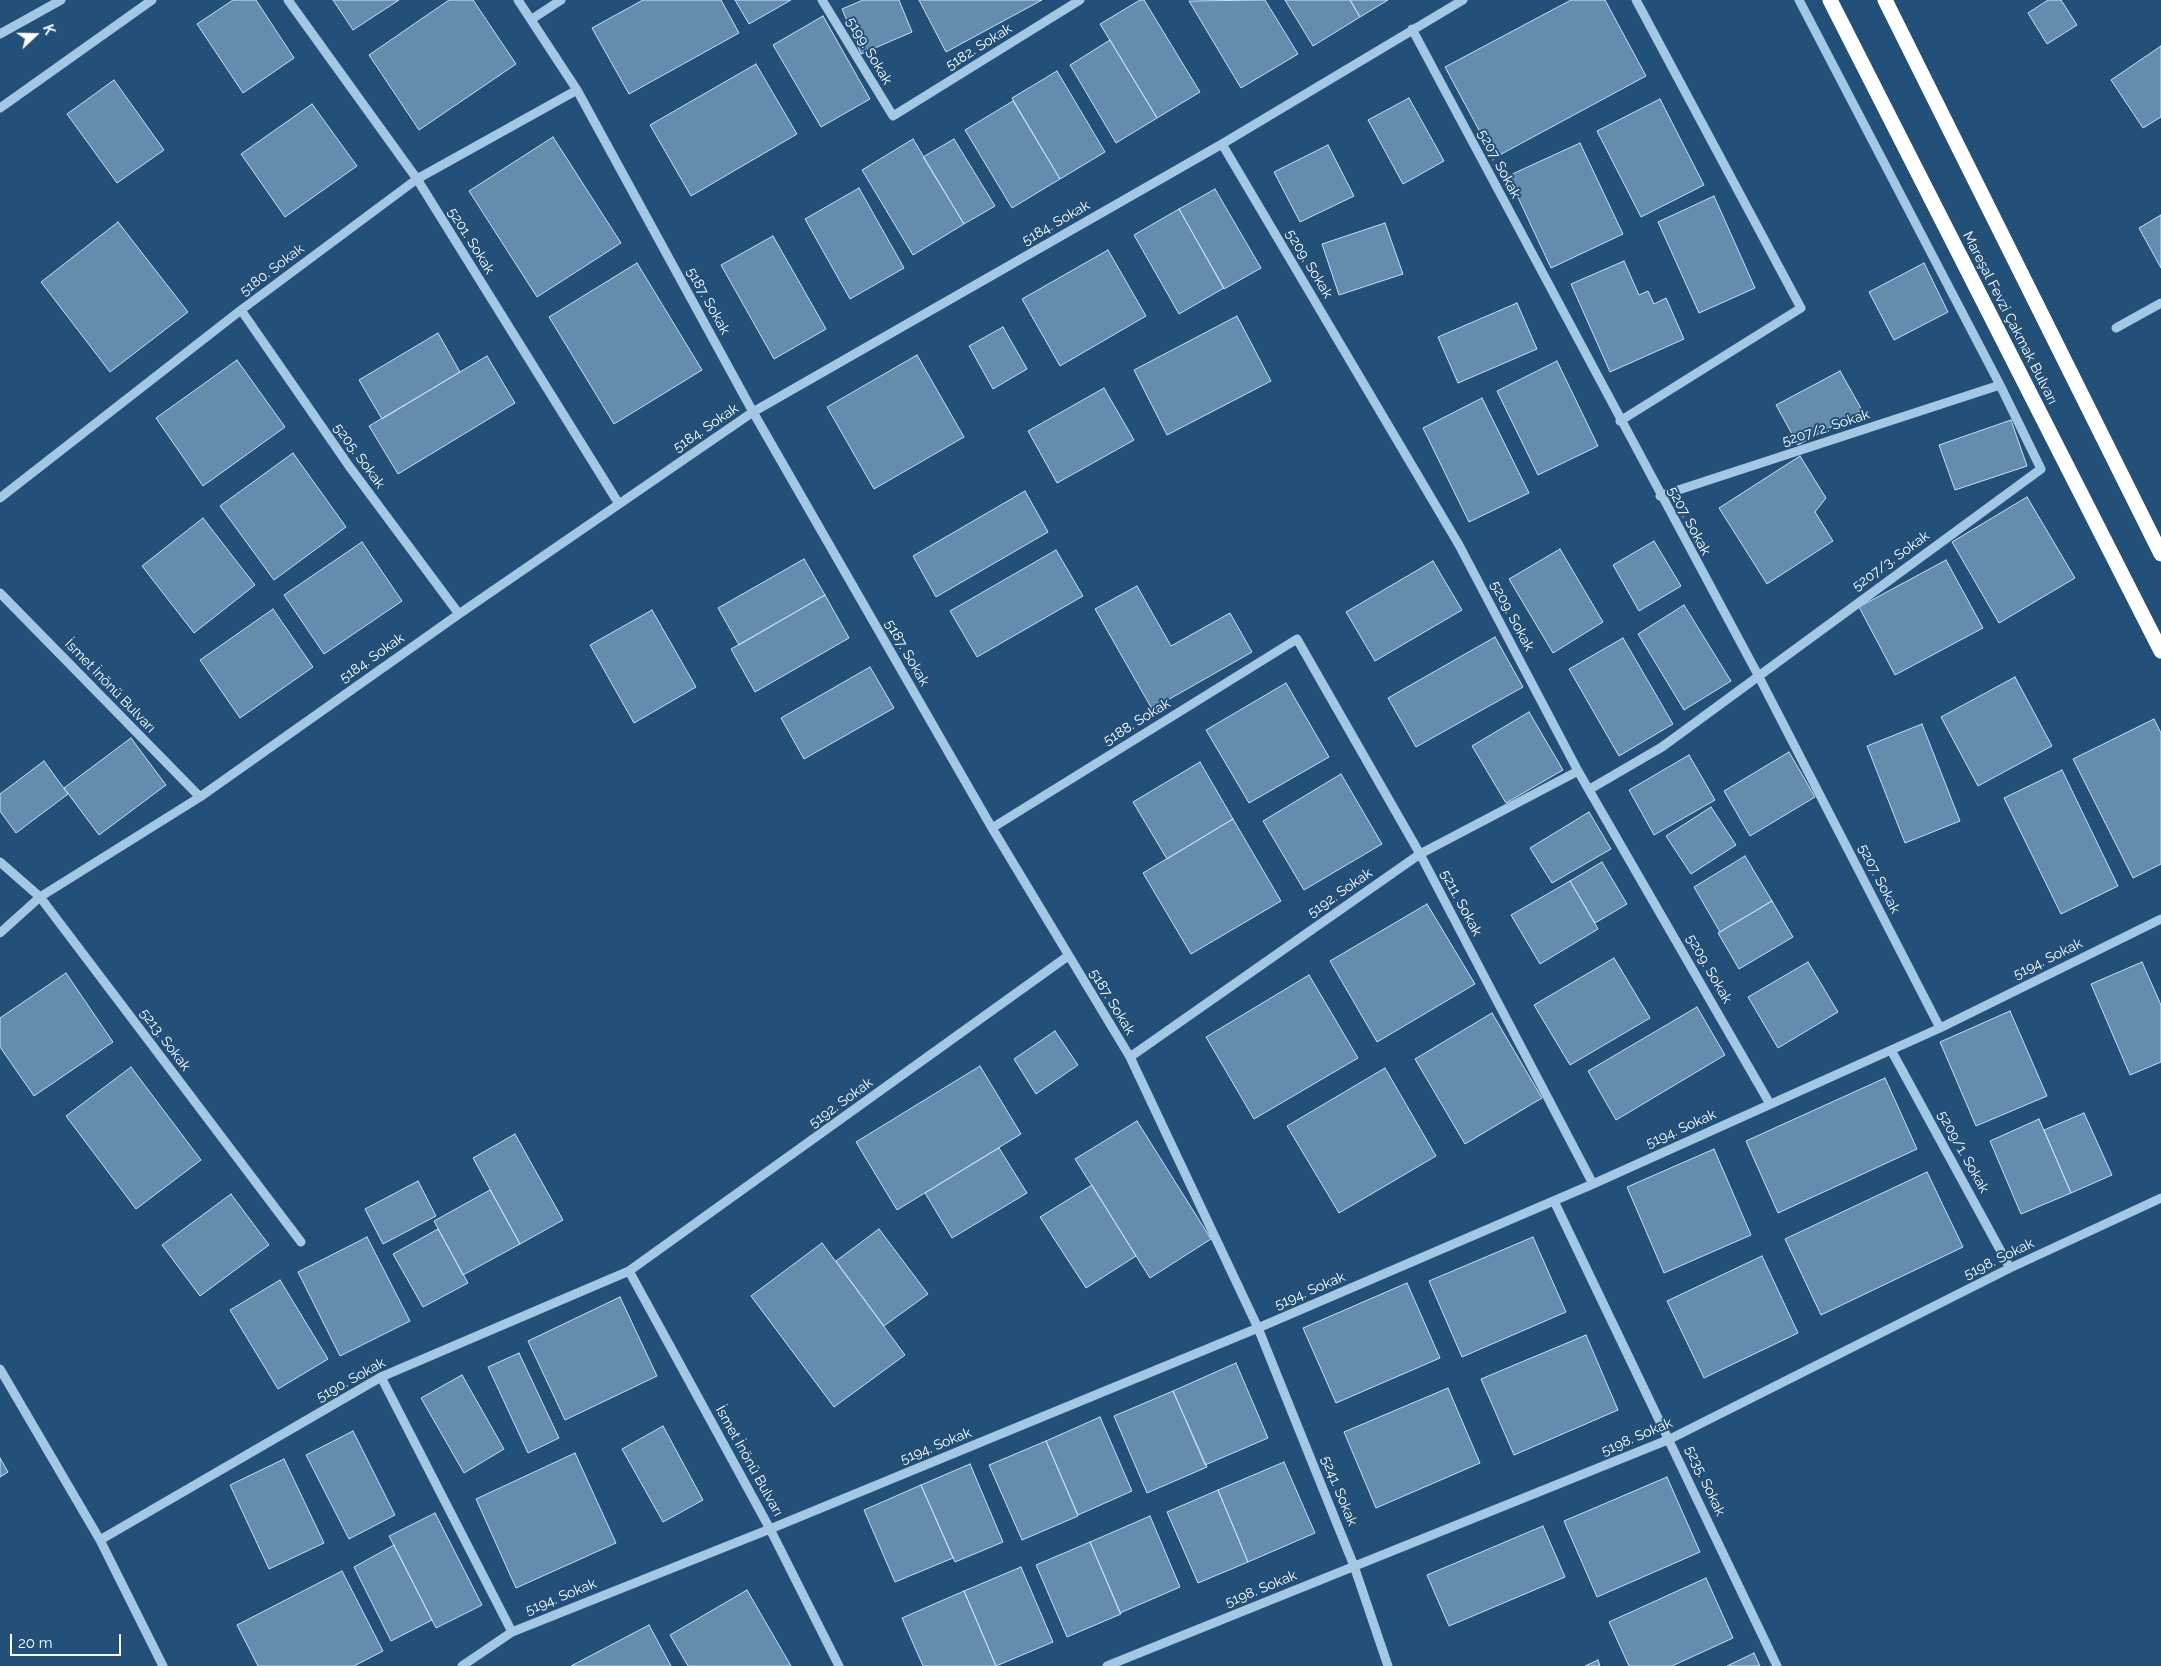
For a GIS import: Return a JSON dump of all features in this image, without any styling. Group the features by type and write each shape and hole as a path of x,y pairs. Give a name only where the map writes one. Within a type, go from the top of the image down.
{"highway":[{"name":"Mareşal Fevzi Çakmak Bulvarı","path":"1830,0 2161,651"},
{"path":"1885,0 2157,535 2161,554"}],"street":[{"path":"0,34 61,0"},
{"path":"0,108 152,0"},
{"name":"5201. Sokak","path":"288,0 417,179 619,504"},
{"name":"5187. Sokak","path":"518,0 577,90 754,412 992,828 1130,1057 1258,1328"},
{"path":"532,19 561,0"},
{"name":"5199. Sokak","path":"822,0 893,116"},
{"name":"5182. Sokak","path":"893,116 1080,0"},
{"name":"5184. Sokak","path":"0,934 40,897 200,797 459,614 754,412 1222,144 1463,0"},
{"path":"1620,422 1801,308 1636,0"},
{"path":"1799,0 2000,385"},
{"name":"5207. Sokak","path":"1412,29 1620,422 1758,675 1940,1028"},
{"name":"5180. Sokak","path":"0,498 242,310 417,179 577,90"},
{"name":"5209. Sokak","path":"1222,144 1459,545 1578,771 1770,1104"},
{"path":"2116,328 2161,303"},
{"name":"5205. Sokak","path":"242,310 349,466 459,614"},
{"name":"5207/3. Sokak","path":"1590,789 1662,746 2041,469 2000,385"},
{"name":"5207/2. Sokak","path":"1660,496 2000,385"},
{"name":"İsmet İnönü Bulvarı","path":"0,593 200,797"},
{"name":"5188. Sokak","path":"992,828 1297,639"},
{"name":"5211. Sokak","path":"1297,639 1420,854 1593,1184"},
{"name":"5192. Sokak","path":"1130,1057 1420,854 1578,771"},
{"name":"5213. Sokak","path":"0,862 40,897 301,1242"},
{"name":"5194. Sokak","path":"462,1666 512,1632 770,1529 1258,1328 1593,1184 1940,1028 2161,919"},
{"name":"5192. Sokak","path":"629,1271 1068,956"},
{"name":"5209/1. Sokak","path":"1891,1050 2010,1268"},
{"name":"5198. Sokak","path":"1107,1666 1670,1439 2010,1268 2161,1198"},
{"name":"5235. Sokak","path":"1554,1201 1778,1666"},
{"name":"İsmet İnönü Bulvarı","path":"629,1271 770,1529 839,1666"},
{"name":"5190. Sokak","path":"100,1540 381,1377 629,1271"},
{"name":"5241. Sokak","path":"1258,1328 1354,1566 1388,1666"},
{"path":"0,1370 100,1540 163,1666"},
{"path":"381,1377 512,1632"}],"building":[{"path":"233,0 256,0 294,58 243,93 197,24"},
{"path":"333,0 399,0 353,30"},
{"path":"449,0 473,0 516,64 419,130 369,55"},
{"path":"643,0 721,0 739,33 629,94 592,28"},
{"path":"735,0 791,0 749,24"},
{"path":"863,0 899,0 912,32 861,54 842,9"},
{"path":"919,0 1042,0 946,52"},
{"path":"1140,0 1144,0 1200,92 1157,118 1100,24"},
{"path":"1265,0 1298,54 1241,88 1189,1"},
{"path":"1285,0 1350,0 1360,17 1313,46"},
{"path":"1350,0 1388,0 1360,17"},
{"path":"1571,0 1605,0 1646,76 1494,158 1445,67"},
{"path":"2048,0 2061,0 2077,25 2047,44 2028,13"},
{"path":"823,16 870,99 821,127 773,45"},
{"path":"1110,40 1157,118 1116,143 1070,65"},
{"path":"2161,46 2161,117 2143,128 2111,80"},
{"path":"756,64 797,134 691,196 650,125"},
{"path":"1057,71 1105,152 1060,179 1012,98"},
{"path":"114,80 164,150 117,183 67,114"},
{"path":"1409,98 1444,161 1403,184 1368,120"},
{"path":"1660,99 1704,185 1641,217 1597,131"},
{"path":"1013,101 1060,179 1012,208 965,130"},
{"path":"312,104 357,166 285,217 241,154"},
{"path":"553,137 621,243 537,297 469,191"},
{"path":"913,139 964,224 913,255 862,170"},
{"path":"954,139 995,206 964,224 923,157"},
{"path":"1580,143 1623,234 1551,268 1508,176"},
{"path":"1328,145 1354,196 1300,222 1274,172"},
{"path":"859,188 904,268 850,299 805,219"},
{"path":"1215,189 1261,268 1224,289 1179,209"},
{"path":"1714,196 1755,288 1699,313 1658,222"},
{"path":"1179,209 1224,288 1179,314 1134,235"},
{"path":"2161,215 2161,268 2139,228"},
{"path":"118,222 188,312 110,372 41,282"},
{"path":"1385,223 1403,274 1339,295 1322,244"},
{"path":"773,236 826,329 774,359 721,265"},
{"path":"1108,250 1146,316 1060,366 1022,299"},
{"path":"1624,261 1639,295 1648,291 1654,304 1666,298 1684,339 1610,372 1571,284"},
{"path":"637,263 702,370 614,424 549,317"},
{"path":"1924,263 1948,312 1894,340 1869,292"},
{"path":"1517,303 1537,349 1458,383 1438,337"},
{"path":"1237,316 1271,381 1167,435 1134,370"},
{"path":"1003,327 1027,369 993,389 969,346"},
{"path":"438,333 460,372 382,419 359,380"},
{"path":"917,355 964,437 874,489 827,407"},
{"path":"487,356 515,403 398,474 369,426"},
{"path":"237,360 285,427 203,486 156,418"},
{"path":"1557,361 1598,446 1538,475 1497,391"},
{"path":"1840,371 1862,410 1798,445 1776,405"},
{"path":"1104,388 1134,440 1057,483 1028,431"},
{"path":"1482,398 1529,493 1469,522 1423,428"},
{"path":"2011,420 2027,466 1955,490 1939,445"},
{"path":"293,453 346,527 274,580 220,506"},
{"path":"1800,456 1826,498 1815,512 1833,541 1767,584 1719,508"},
{"path":"1025,491 1048,532 936,597 913,556"},
{"path":"2027,497 2075,578 1999,623 1952,542"},
{"path":"203,518 255,585 194,633 142,566"},
{"path":"1654,541 1681,586 1639,611 1613,565"},
{"path":"362,542 402,601 324,654 284,595"},
{"path":"1560,549 1603,622 1553,653 1509,579"},
{"path":"1056,550 1083,596 977,657 950,611"},
{"path":"804,559 825,595 739,645 718,608"},
{"path":"1946,560 1983,628 1895,675 1859,607"},
{"path":"1433,561 1462,610 1375,661 1346,612"},
{"path":"1137,586 1171,646 1230,613 1252,652 1152,709 1095,609"},
{"path":"825,595 849,638 755,692 731,649"},
{"path":"1684,605 1731,681 1684,710 1638,634"},
{"path":"273,609 313,667 240,718 200,660"},
{"path":"652,610 696,687 634,723 590,645"},
{"path":"1495,637 1523,687 1416,747 1388,698"},
{"path":"1623,638 1673,724 1619,756 1569,669"},
{"path":"870,667 894,708 804,759 781,718"},
{"path":"2015,677 2052,746 1978,786 1941,717"},
{"path":"1286,683 1329,757 1249,803 1206,730"},
{"path":"1529,712 1563,770 1506,803 1472,746"},
{"path":"2154,719 2161,733 2161,864 2133,878 2073,759"},
{"path":"1922,724 1960,821 1905,843 1867,746"},
{"path":"131,738 166,785 99,835 64,788"},
{"path":"1789,752 1815,797 1750,836 1724,791"},
{"path":"1689,755 1715,800 1654,835 1629,790"},
{"path":"44,761 68,794 16,833 0,811 0,794"},
{"path":"1200,762 1233,819 1167,859 1133,802"},
{"path":"2062,770 2118,886 2061,914 2004,798"},
{"path":"1341,774 1382,844 1304,890 1263,821"},
{"path":"1711,807 1736,845 1691,874 1666,836"},
{"path":"1589,812 1611,849 1552,883 1530,848"},
{"path":"1233,819 1281,901 1191,954 1143,873"},
{"path":"1745,856 1772,901 1720,932 1694,887"},
{"path":"1602,862 1627,904 1595,923 1570,881"},
{"path":"1570,881 1598,929 1540,964 1511,915"},
{"path":"1772,901 1793,937 1739,969 1718,933"},
{"path":"1427,904 1475,984 1377,1042 1330,961"},
{"path":"1614,958 1650,1018 1570,1065 1534,1005"},
{"path":"1808,962 1838,1012 1778,1048 1748,997"},
{"path":"2142,962 2161,1005 2161,1062 2130,1075 2091,984"},
{"path":"66,973 113,1042 34,1096 0,1047 0,1018"},
{"path":"1309,975 1358,1058 1254,1119 1206,1037"},
{"path":"1697,1007 1725,1055 1616,1120 1588,1071"},
{"path":"2010,1011 2047,1096 1976,1126 1940,1042"},
{"path":"1492,1013 1542,1098 1465,1144 1415,1059"},
{"path":"1055,1031 1078,1065 1036,1094 1014,1059"},
{"path":"980,1066 1021,1134 897,1210 856,1142"},
{"path":"131,1067 201,1160 136,1209 66,1116"},
{"path":"1385,1068 1436,1156 1339,1213 1287,1126"},
{"path":"1885,1078 1917,1149 1778,1213 1746,1141"},
{"path":"2084,1113 2112,1175 2071,1193 2044,1130"},
{"path":"2039,1119 2071,1193 2021,1214 1990,1141"},
{"path":"1137,1121 1211,1239 1150,1278 1075,1159"},
{"path":"515,1134 563,1220 520,1244 473,1158"},
{"path":"999,1148 1027,1193 952,1238 925,1193"},
{"path":"1714,1149 1751,1235 1664,1273 1627,1187"},
{"path":"1927,1172 1963,1247 1821,1315 1785,1239"},
{"path":"418,1181 436,1216 383,1244 365,1209"},
{"path":"1092,1185 1136,1256 1086,1288 1040,1217"},
{"path":"490,1190 520,1244 463,1275 434,1221"},
{"path":"231,1194 269,1245 200,1296 162,1245"},
{"path":"438,1229 468,1283 423,1307 393,1254"},
{"path":"879,1229 928,1294 884,1326 836,1261"},
{"path":"367,1237 410,1321 340,1356 298,1272"},
{"path":"1533,1237 1566,1312 1462,1357 1429,1281"},
{"path":"822,1243 905,1355 834,1407 751,1296"},
{"path":"1762,1256 1798,1333 1704,1378 1667,1301"},
{"path":"280,1280 328,1359 278,1389 230,1310"},
{"path":"1407,1283 1440,1358 1336,1403 1303,1328"},
{"path":"620,1297 657,1376 565,1420 528,1341"},
{"path":"1586,1335 1618,1410 1514,1455 1481,1379"},
{"path":"519,1353 559,1438 528,1453 488,1367"},
{"path":"1236,1363 1268,1438 1205,1465 1173,1391"},
{"path":"462,1375 504,1449 464,1473 421,1398"},
{"path":"1448,1388 1480,1463 1376,1508 1344,1432"},
{"path":"1173,1391 1207,1467 1147,1493 1114,1416"},
{"path":"1100,1417 1132,1491 1078,1515 1046,1441"},
{"path":"663,1426 703,1500 663,1522 622,1449"},
{"path":"353,1431 395,1515 349,1539 306,1455"},
{"path":"1046,1441 1078,1516 1022,1540 989,1465"},
{"path":"575,1453 616,1543 516,1588 476,1499"},
{"path":"0,1458 8,1472 0,1477"},
{"path":"284,1459 324,1543 269,1569 230,1485"},
{"path":"1284,1462 1315,1533 1248,1562 1218,1490"},
{"path":"970,1464 1003,1542 955,1562 921,1485"},
{"path":"1667,1477 1700,1552 1597,1597 1564,1521"},
{"path":"921,1485 953,1558 895,1582 864,1510"},
{"path":"1218,1490 1248,1562 1198,1583 1167,1512"},
{"path":"435,1513 482,1605 436,1628 389,1536"},
{"path":"1150,1516 1180,1587 1120,1613 1090,1542"},
{"path":"1543,1526 1565,1577 1449,1626 1427,1575"},
{"path":"1090,1542 1121,1614 1067,1637 1036,1565"},
{"path":"394,1545 432,1620 391,1641 354,1567"},
{"path":"1021,1567 1053,1642 996,1666 964,1591"},
{"path":"342,1571 383,1651 354,1666 258,1666 237,1625"},
{"path":"1706,1578 1733,1638 1672,1666 1629,1666 1609,1622"},
{"path":"747,1590 791,1666 688,1666 670,1635"},
{"path":"964,1591 996,1666 923,1666 902,1618"},
{"path":"649,1625 671,1666 571,1666"},
{"path":"1754,1653 1760,1666 1727,1666"},
{"path":"1598,1660 1600,1666 1585,1666"}]}
